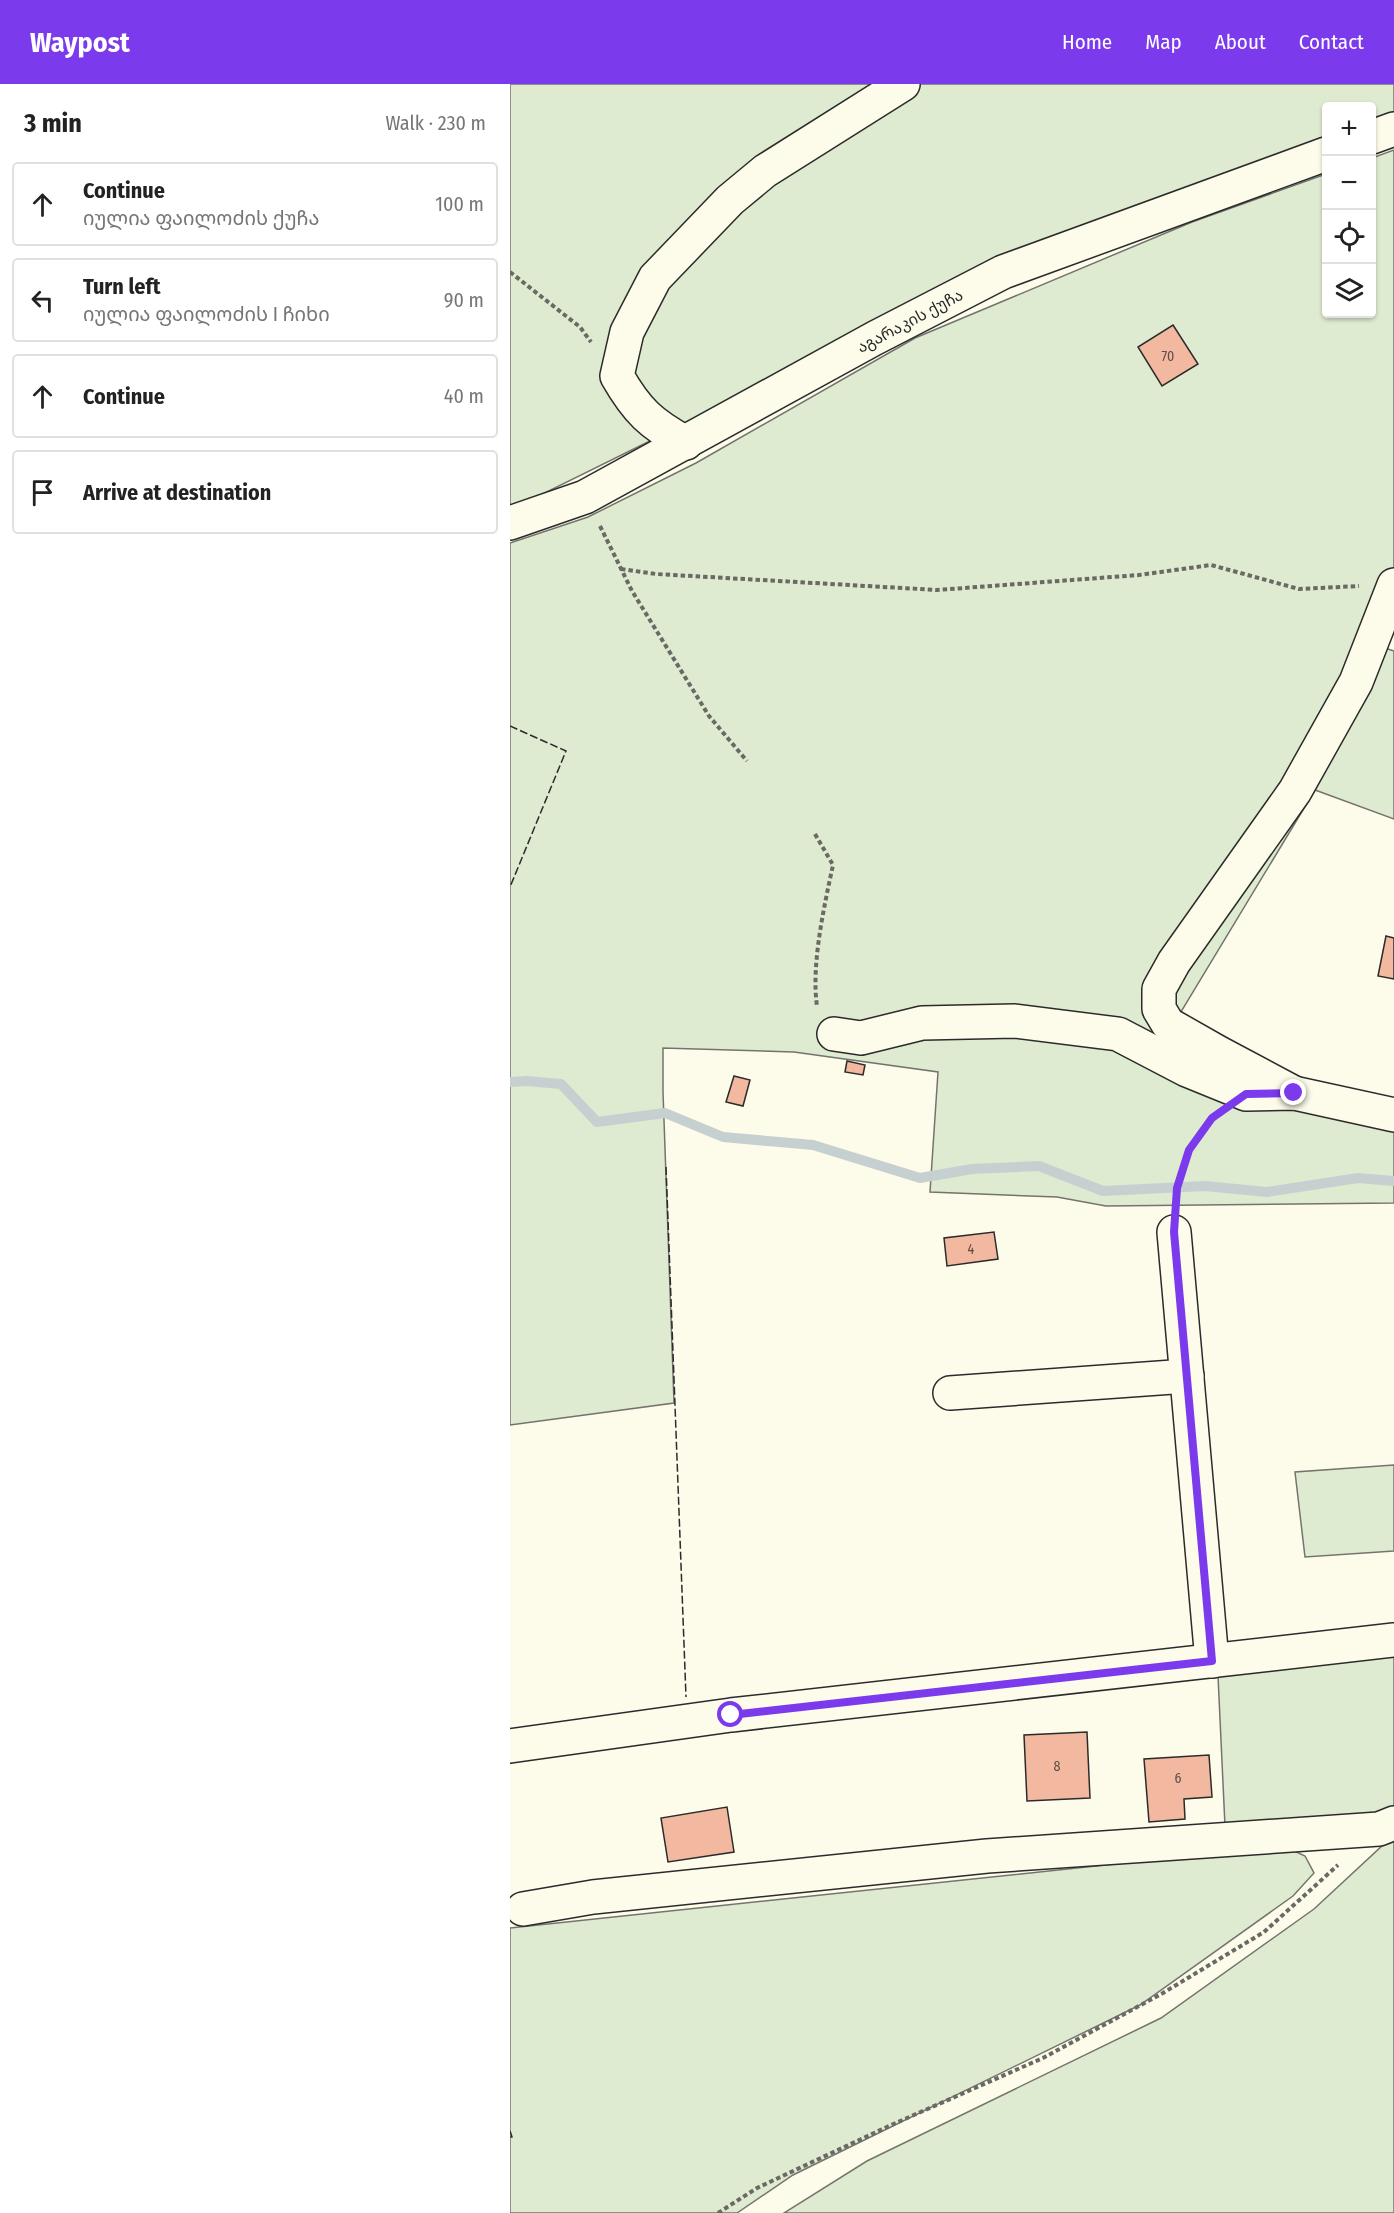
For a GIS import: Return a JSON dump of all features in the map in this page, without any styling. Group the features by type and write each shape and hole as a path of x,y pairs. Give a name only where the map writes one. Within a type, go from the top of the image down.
{"street":[{"path":"686,443 659,428 645,416 628,395 617,376 627,332 656,278 730,200 765,171 903,84"},
{"path":"1376,135 1394,129"},
{"name":"აგარაკის ქუჩა","path":"510,523 585,497 875,338 1003,272 1322,155"},
{"path":"1294,1093 1168,1024 1159,1009 1159,989 1174,963 1295,791 1356,682 1380,583"},
{"path":"834,1034 861,1038 922,1023 1015,1021 1118,1034 1187,1070 1246,1094 1294,1093 1394,1115"},
{"path":"1174,1232 1212,1661"},
{"path":"950,1393 1187,1376"},
{"path":"510,1746 731,1715 1394,1640"},
{"path":"523,1909 593,1897 987,1856 1386,1826"}],"path":[{"path":"510,272 580,327 617,376"},
{"path":"585,497 632,591 709,716 747,761"},
{"path":"621,568 656,574 937,590 1139,575 1211,565 1299,589 1358,587 1380,583"},
{"path":"815,834 833,865 814,989 818,1012 834,1034"},
{"path":"1174,1232 1177,1188 1189,1150 1212,1118 1246,1094"},
{"path":"718,2213 767,2183 899,2121 1043,2058 1163,1993 1264,1932 1386,1826"}],"green space":[{"path":"510,84 1394,84 1394,112 1376,119 1376,102 1322,102 1322,137 1181,190 658,437 510,510"},
{"path":"1394,150 1394,613 1379,646 1394,651 1394,819 1315,790 1170,1030 1394,1130 1394,1203 1106,1206 1057,1197 930,1192 938,1072 794,1052 663,1048 674,1403 510,1425 510,543 588,517 696,463 915,338 1192,222 1322,175 1322,318 1376,318 1376,157"},
{"path":"1394,1465 1394,1551 1305,1557 1295,1472"},
{"path":"1394,1652 1394,1808 1376,1814 1225,1826 1218,1676"},
{"path":"1394,1841 1394,2213 784,2213 867,2161 1161,2018 1314,1909 1382,1846"},
{"path":"1284,1846 1305,1856 1314,1873 1293,1896 1140,2005 793,2175 737,2213 510,2213 510,1928"}],"building":[{"path":"1173,325 1198,364 1162,386 1138,347"},
{"path":"1386,936 1394,938 1394,979 1378,976"},
{"path":"847,1061 865,1065 863,1075 845,1072"},
{"path":"734,1076 750,1080 743,1106 726,1102"},
{"path":"994,1232 998,1259 947,1266 944,1238"},
{"path":"1087,1732 1090,1798 1027,1801 1024,1735"},
{"path":"1209,1755 1212,1797 1184,1799 1185,1819 1149,1822 1144,1759"},
{"path":"727,1807 734,1852 668,1862 661,1818"}],"waterway":[{"path":"510,1082 561,1084 597,1122 665,1113 723,1137 813,1145 920,1178 972,1169 1039,1166 1103,1191 1205,1186 1267,1192 1358,1178 1394,1181"}],"fence":[{"path":"510,726 566,751 510,887"},
{"path":"666,1167 686,1697"},
{"path":"510,2131 512,2137 510,2137"}],"route":[{"path":"731,1715 1212,1661 1174,1232 1177,1188 1189,1150 1212,1118 1246,1094 1294,1093"}]}
